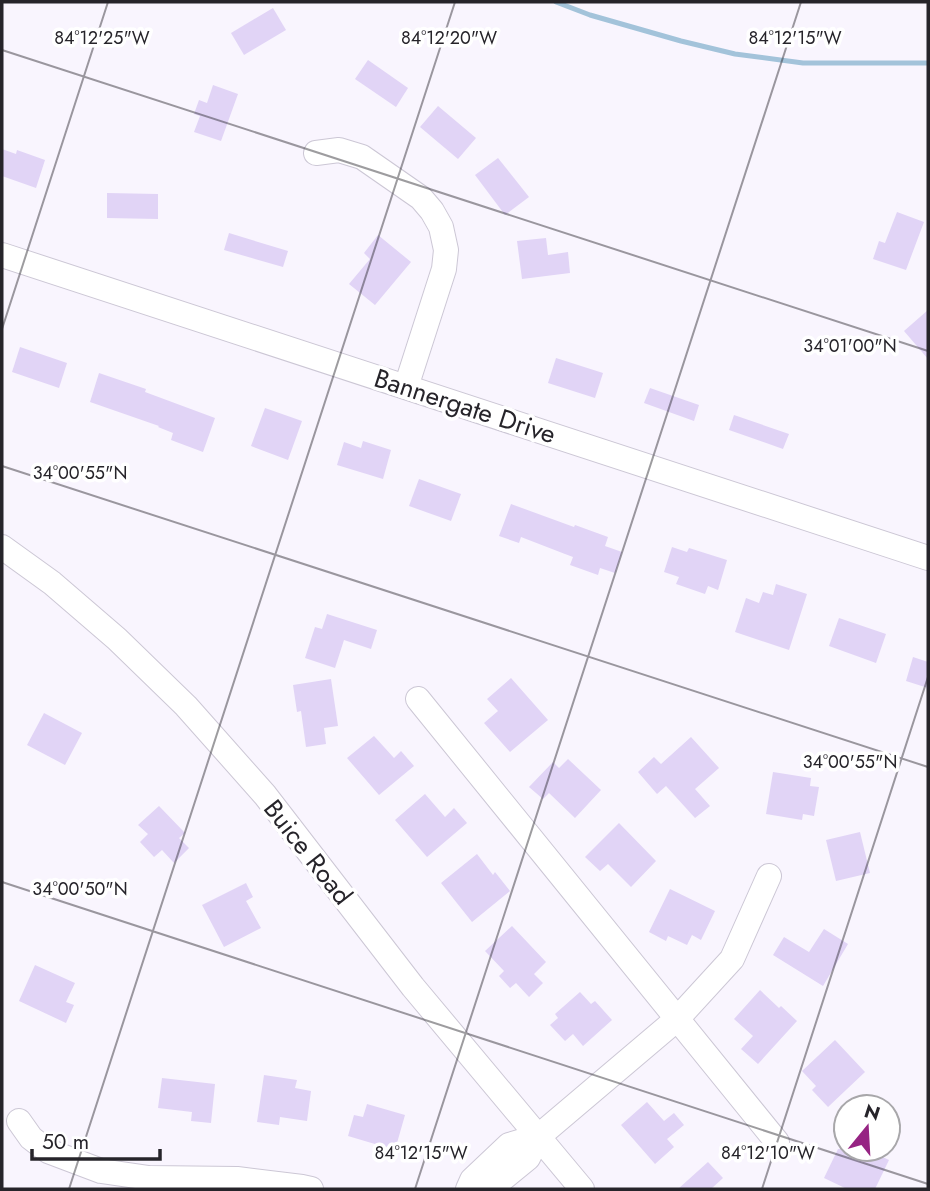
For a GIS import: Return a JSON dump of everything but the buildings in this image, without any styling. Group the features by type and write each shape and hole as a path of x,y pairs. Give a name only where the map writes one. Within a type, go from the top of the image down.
{"street":[{"path":"316,153 339,150 362,157 421,198 441,227 446,250 444,269 406,387"},
{"name":"Bannergate Drive","path":"2,255 928,558"},
{"name":"Buice Road","path":"2,547 52,583 117,639 186,706 265,795 413,987 582,1189"},
{"path":"418,699 777,1142"},
{"path":"490,1189 528,1158 539,1136 677,1019 732,960 769,876"},
{"path":"19,1121 31,1138 48,1152 101,1171 149,1178 237,1179 311,1189"},
{"path":"468,1189 472,1180 509,1145 539,1136"}],"waterway":[{"path":"556,2 590,15 735,54 803,63 928,63"}]}
